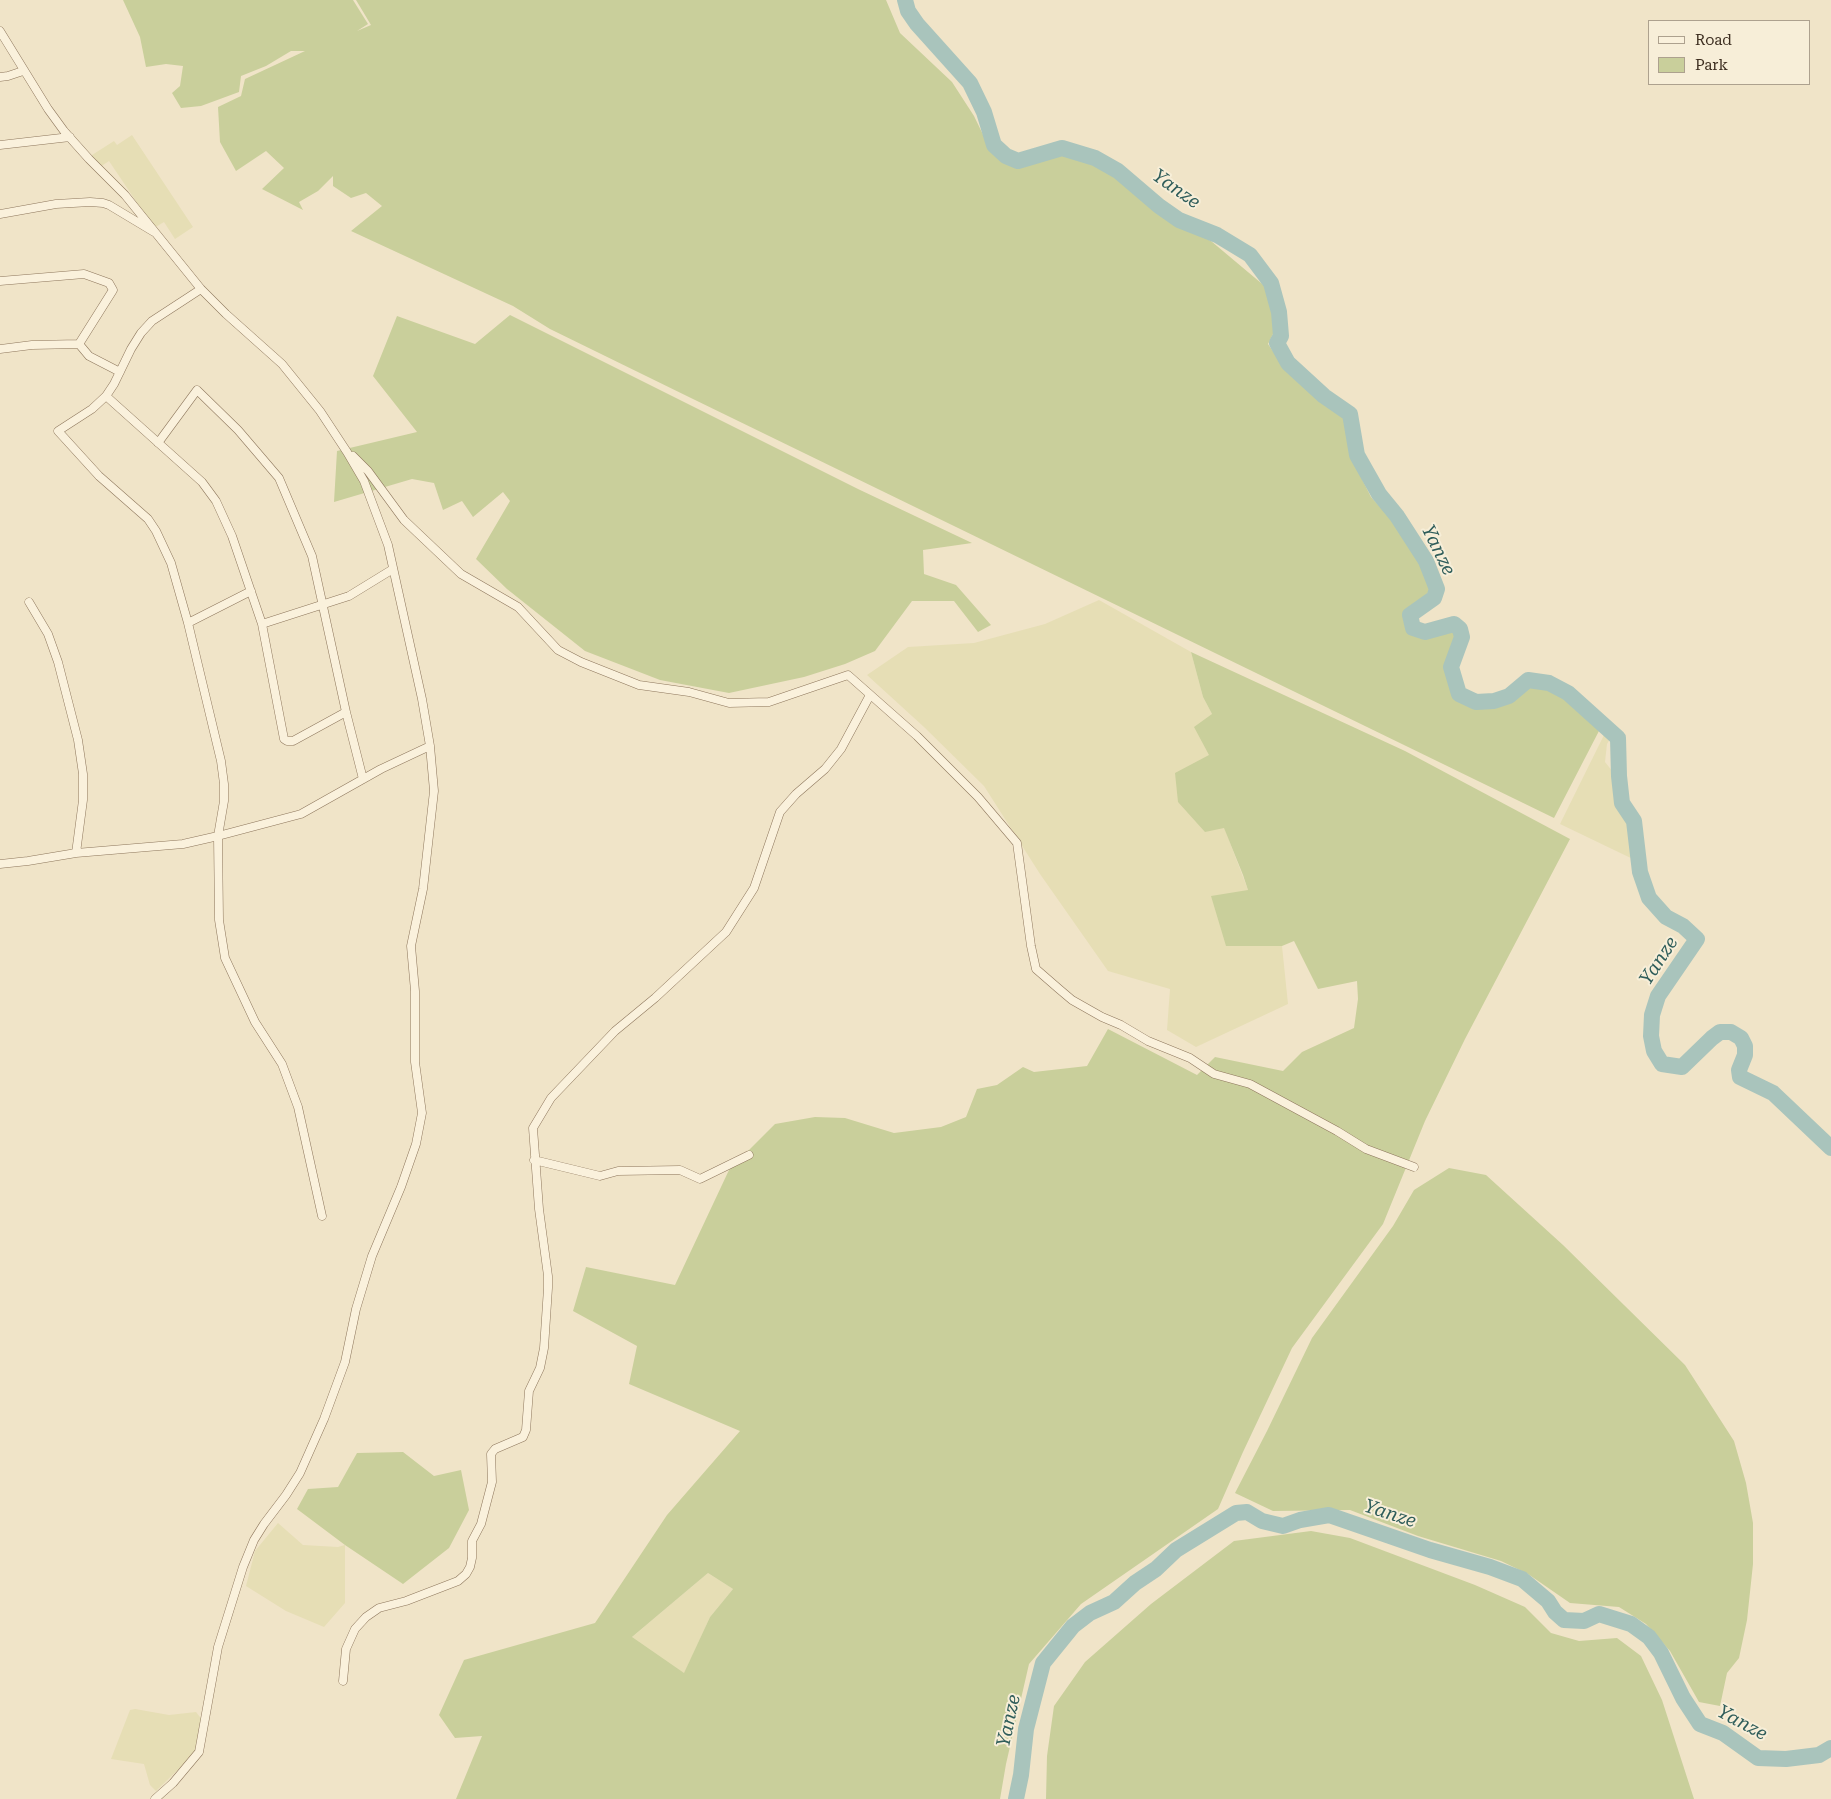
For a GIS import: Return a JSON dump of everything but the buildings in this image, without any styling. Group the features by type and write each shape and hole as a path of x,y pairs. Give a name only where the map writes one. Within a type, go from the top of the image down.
{"street":[{"path":"0,31 48,109 70,137 126,195 201,289 282,364 320,411 348,452 364,481 388,545 422,699 430,746 434,792 433,811 423,889 411,946 416,991 416,1062 422,1113 418,1136 401,1187 372,1256 356,1309 345,1362 324,1419 300,1473 254,1540 243,1567 218,1647 199,1752 191,1764 155,1799"},
{"path":"0,76 8,76 23,71"},
{"path":"0,145 70,137"},
{"path":"0,214 56,204 103,203 110,205 160,236"},
{"path":"0,281 84,274 109,283 112,290 79,344"},
{"path":"201,289 152,320 131,348 106,396 92,409 58,431 99,476 148,519 156,531 171,563 188,623 221,761 224,801 218,836 219,920 225,958 256,1022 282,1064 298,1107 322,1216"},
{"path":"0,349 79,344 90,356 120,372"},
{"path":"158,443 197,390 238,430 279,478 312,556 346,712 363,779"},
{"path":"106,396 202,482 216,501 232,536 262,624 284,738 287,741 293,741 346,712"},
{"path":"348,452 368,471 404,520 461,574 518,607 558,650 581,662 639,685 689,692 728,703 768,702 848,675 917,736 978,797 1017,844 1036,969 1072,1000 1102,1017 1121,1025 1148,1041 1190,1058 1214,1074 1250,1084 1337,1131 1366,1149 1414,1167"},
{"path":"262,624 349,596 393,569"},
{"path":"188,623 251,591"},
{"path":"29,602 48,634 58,662 78,740 83,774 84,800 76,853"},
{"path":"343,1681 346,1649 355,1629 366,1617 379,1608 406,1601 458,1582 466,1574 472,1558 472,1541 481,1524 492,1482 491,1454 495,1449 523,1437 526,1430 529,1391 540,1368 546,1335 548,1276 534,1160 533,1128 551,1098 615,1031 656,998 726,932 754,888 780,812 796,794 825,769 842,749 870,695"},
{"path":"0,864 76,853 183,844 301,814 381,769 430,746"},
{"path":"534,1160 600,1176 618,1171 680,1170 700,1179 749,1155"}],"shaded area":[{"path":"132,135 193,227 175,239 164,222 154,228 109,161 100,167 92,155 114,141 117,145"},
{"path":"1099,600 1191,652 1203,697 1212,714 1209,755 1224,827 1248,890 1226,946 1282,946 1288,1004 1196,1047 1167,1030 1170,989 1108,971 1040,874 984,786 924,727 867,675 908,647 974,643 1045,624"},
{"path":"1605,733 1608,733 1610,739 1607,744 1605,762 1617,777 1620,804 1632,823 1637,861 1560,824"},
{"path":"278,1523 303,1545 338,1547 345,1545 345,1603 324,1627 286,1611 246,1586 255,1551"},
{"path":"708,1573 733,1589 710,1617 684,1674 631,1638"},
{"path":"135,1709 169,1715 196,1712 203,1721 198,1750 156,1791 150,1785 144,1764 111,1759 130,1710"}],"green space":[{"path":"123,0 353,0 368,24 357,31 371,25 356,0 886,0 900,33 952,82 974,116 990,149 1003,162 1020,167 1061,154 1093,162 1114,175 1135,194 1179,225 1211,241 1267,288 1274,310 1275,330 1268,344 1283,366 1320,400 1346,419 1350,455 1371,497 1392,520 1419,560 1430,590 1423,599 1404,613 1408,633 1425,637 1451,630 1457,637 1446,666 1454,697 1472,707 1493,706 1509,700 1532,685 1557,692 1580,709 1600,729 1554,818 550,329 513,306 351,231 382,206 366,193 351,198 333,186 333,176 318,191 299,202 303,210 262,189 284,168 266,151 236,171 220,142 218,107 241,96 245,79 305,51 291,51 266,66 241,76 239,92 201,106 181,108 172,93 180,86 183,66 166,64 146,67 140,37"},
{"path":"510,315 858,489 972,543 923,550 924,574 956,585 991,625 978,632 954,601 912,601 875,651 845,664 804,677 729,693 660,680 585,651 507,589 476,559 510,501 503,492 473,517 462,501 443,510 434,483 412,479 334,502 337,451 417,432 373,376 397,316 475,344"},
{"path":"1191,652 1405,751 1570,839 1465,1039 1425,1121 1383,1224 1292,1348 1218,1509 1081,1604 1029,1664 1000,1799 456,1799 482,1736 455,1738 439,1715 464,1660 595,1623 667,1515 740,1431 629,1384 637,1346 573,1311 586,1267 675,1285 729,1170 775,1124 815,1117 845,1118 894,1133 941,1127 966,1117 977,1089 997,1085 1023,1067 1034,1072 1087,1066 1108,1029 1197,1075 1215,1057 1283,1071 1302,1052 1354,1028 1358,999 1357,981 1318,989 1294,941 1282,946 1226,946 1211,896 1248,890 1224,828 1205,832 1178,802 1175,773 1209,755 1194,727 1212,714 1203,697","holes":["708,1573 733,1589 710,1617 684,1673 632,1637"]},
{"path":"1449,1168 1486,1175 1563,1245 1685,1365 1734,1441 1746,1483 1753,1523 1753,1564 1747,1620 1739,1658 1727,1673 1720,1706 1699,1702 1670,1651 1646,1624 1619,1607 1570,1603 1528,1574 1501,1561 1418,1536 1350,1510 1273,1511 1235,1493 1312,1338 1393,1226 1414,1190"},
{"path":"403,1452 434,1476 461,1470 469,1510 449,1548 403,1584 345,1545 297,1509 308,1489 338,1487 357,1453"},
{"path":"1311,1531 1350,1538 1475,1585 1525,1607 1551,1633 1579,1641 1617,1638 1641,1656 1662,1700 1694,1799 1046,1799 1047,1756 1054,1706 1085,1662 1151,1604 1234,1541"}],"waterway":[{"name":"Yanze","path":"905,0 908,11 917,24 970,83 984,112 994,145 1006,156 1018,161 1062,148 1095,158 1118,171 1159,206 1179,220 1217,235 1250,255 1271,283 1279,312 1281,336 1277,343 1288,363 1324,396 1350,414 1357,455 1379,494 1397,516 1426,561 1437,589 1434,598 1410,615 1413,628 1425,632 1454,624 1460,629 1462,637 1451,667 1459,694 1476,702 1494,701 1509,696 1528,680 1549,683 1568,693 1618,738 1622,803 1634,821 1640,872 1649,898 1666,917 1683,926 1697,939 1658,996 1652,1015 1651,1036 1654,1051 1662,1064 1682,1067 1720,1032 1731,1032 1741,1038 1745,1046 1745,1055 1739,1070 1740,1077 1773,1093 1831,1148"},
{"name":"Yanze","path":"1016,1799 1021,1775 1026,1729 1043,1663 1073,1626 1090,1613 1114,1602 1135,1583 1156,1569 1176,1550 1236,1513 1247,1512 1262,1521 1283,1526 1300,1520 1329,1515 1522,1579 1548,1601 1555,1612 1564,1620 1584,1621 1599,1614 1631,1624 1649,1637 1661,1653 1683,1698 1700,1724 1723,1733 1758,1758 1786,1759 1819,1755 1831,1748"}]}
